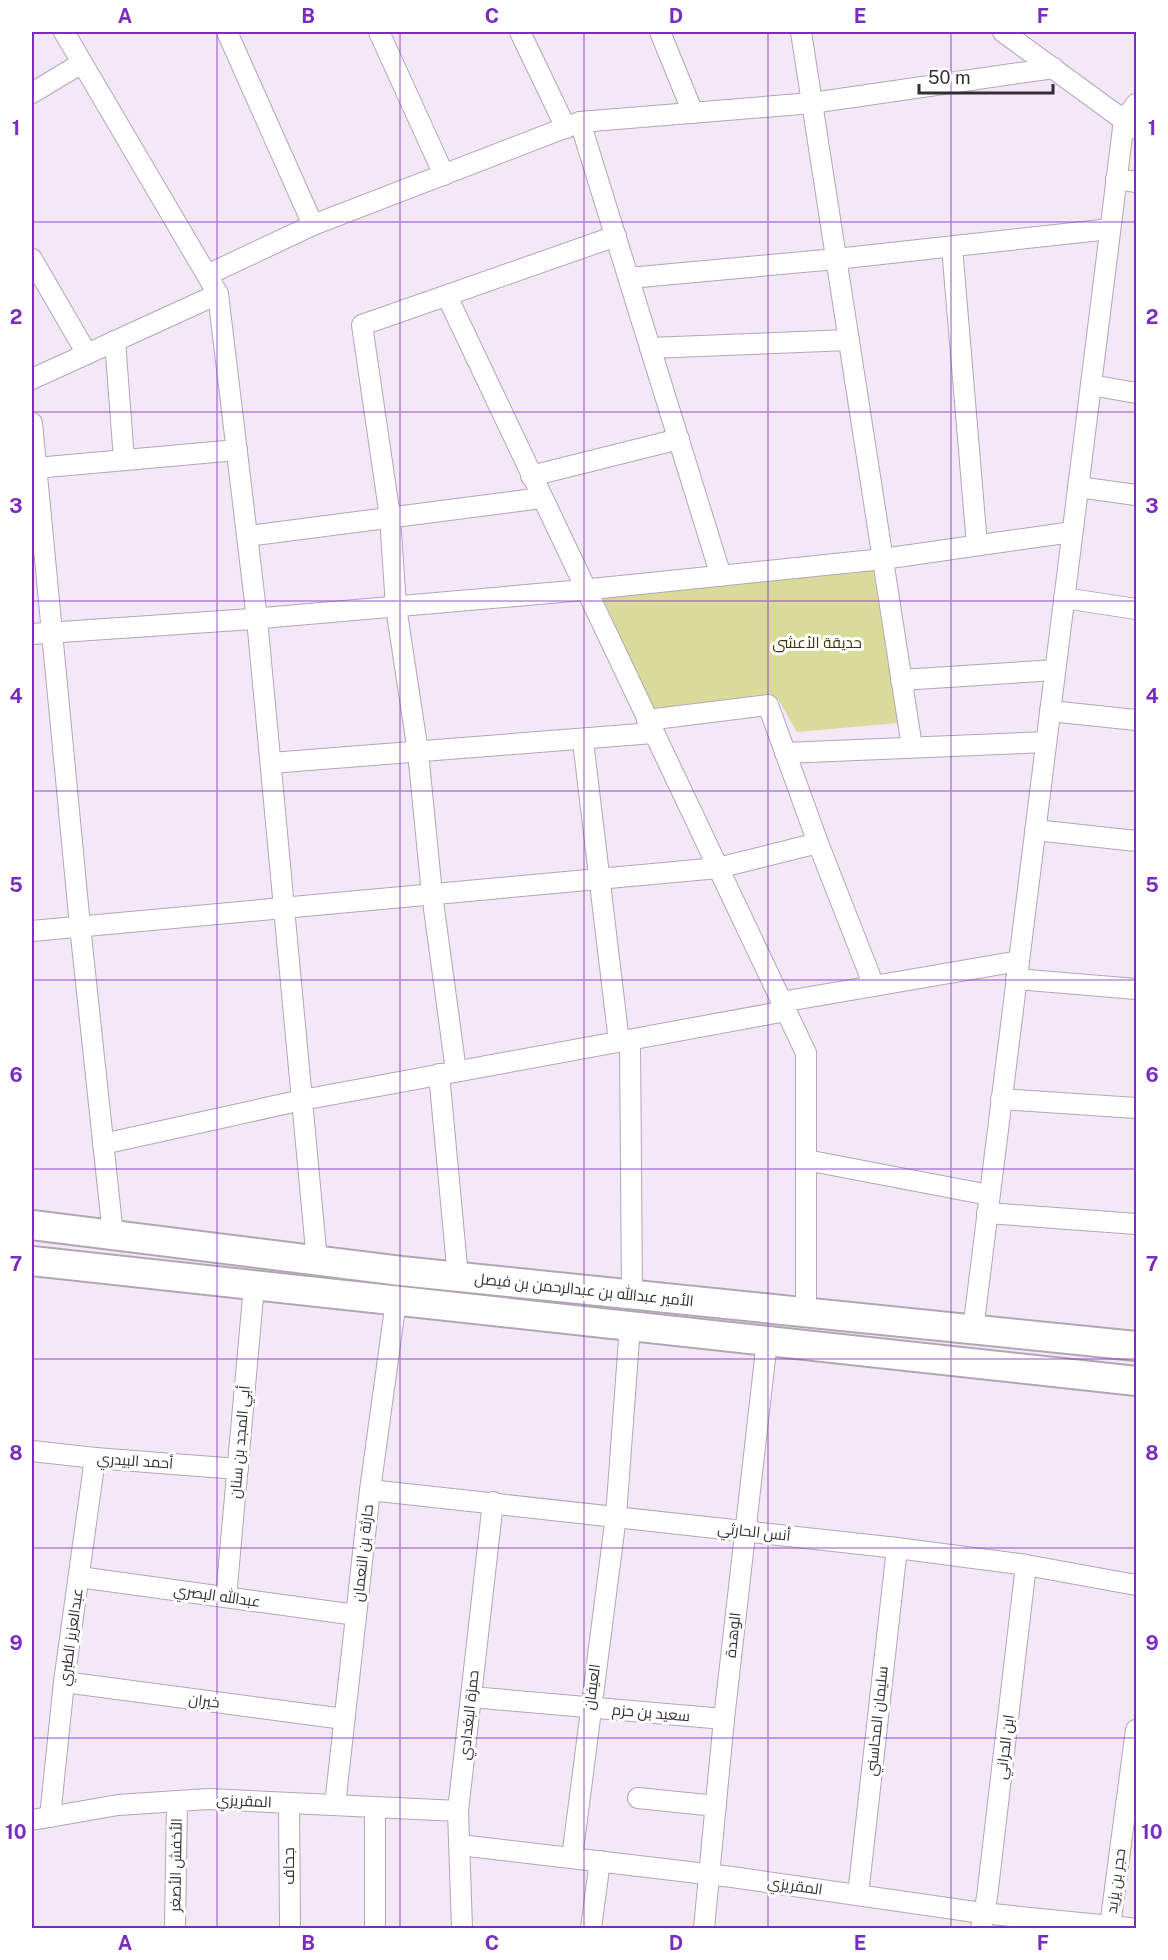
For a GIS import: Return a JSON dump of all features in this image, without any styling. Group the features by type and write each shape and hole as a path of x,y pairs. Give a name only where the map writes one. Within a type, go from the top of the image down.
{"main road":[{"name":"الأمير عبدالله بن عبدالرحمن بن فيصل","path":"32,1225 458,1277 1137,1346"},
{"name":"الأمير عبدالله بن عبدالرحمن بن فيصل","path":"32,1261 1137,1381"}],"street":[{"path":"64,32 218,294 257,619 317,1261"},
{"path":"227,32 313,225"},
{"path":"379,32 444,175"},
{"path":"519,32 573,125 615,236 721,576"},
{"path":"660,32 693,113"},
{"path":"801,32 912,747"},
{"path":"1003,32 1130,124"},
{"path":"32,93 82,63"},
{"path":"207,275 313,225 573,125 812,103 1053,68"},
{"path":"973,1330 1116,179 1137,104"},
{"path":"1116,179 1137,182"},
{"path":"629,278 836,260 1110,229"},
{"path":"458,1277 448,1073 418,753 396,607 390,517 362,325 615,236"},
{"path":"952,247 977,545"},
{"path":"32,259 87,354"},
{"path":"32,379 218,294"},
{"path":"447,296 806,1053 806,1313"},
{"path":"650,348 849,340"},
{"path":"115,341 124,460"},
{"path":"1091,385 1137,393"},
{"path":"32,423 80,927 113,1235"},
{"path":"531,476 679,439"},
{"path":"36,468 237,450"},
{"path":"1078,487 1137,495"},
{"path":"248,536 542,498"},
{"path":"32,634 257,619 585,590 883,559 1072,532"},
{"path":"1064,598 1137,609"},
{"path":"902,680 1055,670"},
{"path":"271,763 583,741 768,705 818,843 874,986"},
{"path":"1050,711 1137,720"},
{"path":"583,741 600,878 625,1041 632,1295"},
{"path":"785,753 1046,742"},
{"path":"1035,830 1137,841"},
{"path":"32,931 718,868 818,843"},
{"path":"104,1144 302,1100 625,1041 874,986 1018,970 1137,989"},
{"path":"1002,1099 1137,1108"},
{"path":"806,1160 988,1204 1137,1224"},
{"name":"أبي المجد بن سنان","path":"226,1597 254,1286"},
{"name":"حارثة بن النعمان","path":"335,1805 370,1490 396,1301"},
{"name":"العيفان","path":"572,1858 589,1707 616,1516 630,1326"},
{"name":"الوهدة","path":"704,1929 724,1719 767,1341"},
{"name":"أحمد البيدري","path":"32,1450 95,1458 238,1469"},
{"name":"عبدالعزيز الطبري","path":"41,1818 64,1682 95,1458"},
{"name":"أنس الحارثي","path":"370,1490 897,1548 1026,1565 1137,1585"},
{"name":"حمزة البغدادي","path":"462,1929 458,1811 493,1502"},
{"name":"سليمان المحاسني","path":"858,1895 897,1548"},
{"name":"ابن الحراني","path":"982,1921 987,1897 1026,1565"},
{"name":"عبدالله البصري","path":"79,1577 356,1615"},
{"name":"خيران","path":"64,1682 344,1719"},
{"name":"سعيد بن حزم","path":"471,1697 724,1719"},
{"name":"حجر بن يزيد","path":"1110,1926 1137,1730"},
{"path":"638,1798 716,1806"},
{"name":"المقريزي","path":"41,1818 118,1805 208,1799 458,1811"},
{"name":"الأخفش الأصغر","path":"175,1929 177,1801"},
{"name":"جحاف","path":"289,1803 290,1929"},
{"path":"375,1807 375,1929"},
{"name":"المقريزي","path":"460,1845 709,1874 858,1895 982,1921 1110,1926 1130,1929"},
{"path":"591,1929 600,1861"}],"green space":[{"name":"حديقة الأعشى","path":"873,570 898,723 797,732 778,699 658,719 601,594"}]}
